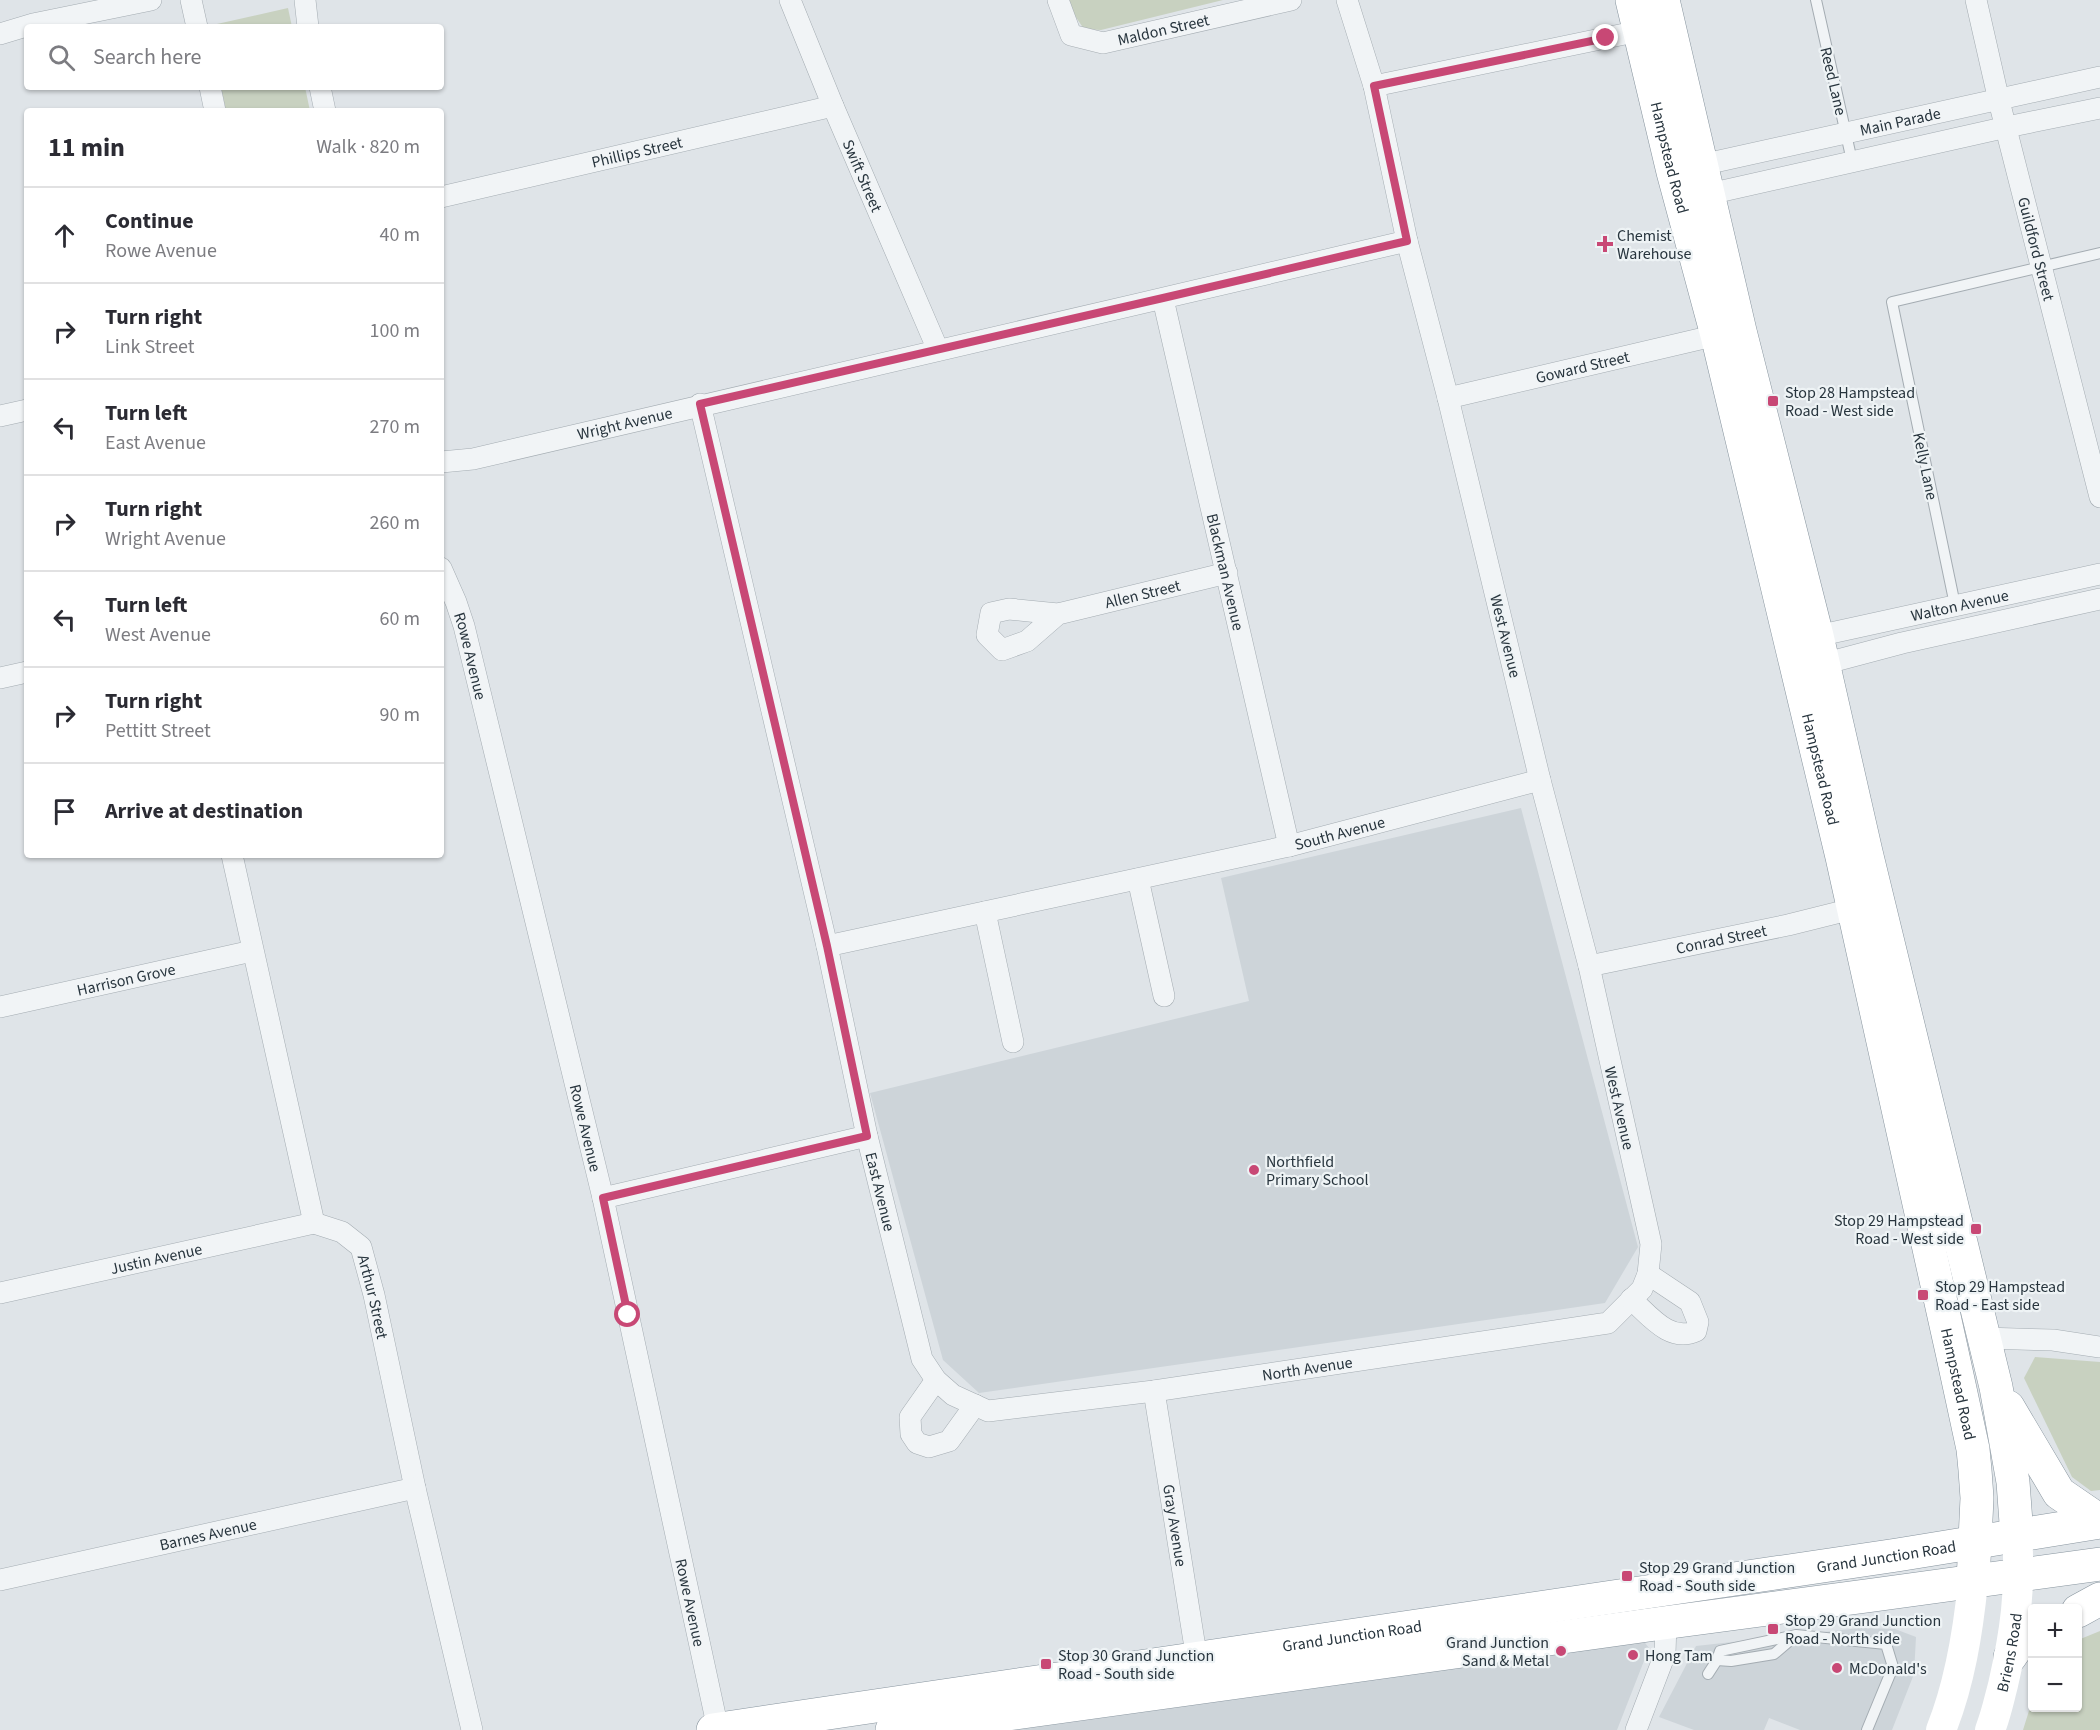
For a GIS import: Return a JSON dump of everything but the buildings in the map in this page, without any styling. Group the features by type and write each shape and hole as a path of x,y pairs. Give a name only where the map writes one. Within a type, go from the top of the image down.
{"highway":[{"name":"Hampstead Road","path":"1632,0 1657,19 1691,183 1807,653 1865,906 1972,1449 1977,1498 1973,1582"},
{"name":"Hampstead Road","path":"1865,906 1996,1387 2013,1482 2018,1536"},
{"path":"1996,1387 2059,1493 2100,1521"},
{"name":"Grand Junction Road","path":"716,1730 880,1722 1199,1672 1662,1590 1975,1543 2100,1521"},
{"name":"Grand Junction Road","path":"1199,1672 1666,1622 2100,1564"},
{"path":"1662,1590 1666,1622"},
{"path":"2082,1609 2100,1599"},
{"path":"2010,1657 2023,1638 2028,1635"}],"main road":[{"name":"Briens Road","path":"1990,1730 1995,1719 2010,1657 2020,1575 2018,1536"},
{"path":"1941,1730 1948,1714 1963,1654 1973,1582"}],"street":[{"path":"33,24 151,0"},
{"path":"191,0 196,24"},
{"path":"294,0 306,15"},
{"name":"Swift Street","path":"790,0 832,106 938,350"},
{"name":"Maldon Street","path":"1058,0 1071,35 1103,43 1291,0"},
{"name":"West Avenue","path":"1347,0 1374,86 1407,241 1448,398 1540,780 1589,966 1651,1244 1640,1287"},
{"name":"Guildford Street","path":"1976,0 1999,101 2100,497"},
{"path":"1374,86 1657,19"},
{"path":"0,34 24,27"},
{"name":"Main Parade","path":"1691,183 1846,134 2100,77"},
{"path":"211,90 214,108"},
{"path":"321,90 325,108"},
{"name":"Phillips Street","path":"444,195 832,106"},
{"name":"Main Parade","path":"1691,183 1852,161 2100,108"},
{"name":"Wright Avenue","path":"444,462 473,459 700,404 1407,241"},
{"name":"Blackman Avenue","path":"1163,298 1289,846"},
{"name":"Goward Street","path":"1448,398 1728,333"},
{"name":"East Avenue","path":"700,404 827,946 867,1136 922,1359 936,1380 953,1395"},
{"path":"0,416 24,411"},
{"name":"Wright Avenue","path":"444,472 473,459"},
{"name":"Allen Street","path":"1058,614 1227,573"},
{"name":"Walton Avenue","path":"1807,653 1955,604 2100,574"},
{"name":"Rowe Avenue","path":"444,579 464,626 603,1198 716,1730"},
{"name":"Walton Avenue","path":"1807,653 1911,641 2100,599"},
{"path":"0,678 24,673"},
{"name":"South Avenue","path":"827,946 1289,846 1540,780"},
{"path":"233,858 314,1223"},
{"path":"1138,879 1164,996"},
{"name":"Conrad Street","path":"1589,966 1788,925 1865,906"},
{"path":"985,912 1013,1042"},
{"name":"Harrison Grove","path":"0,1007 252,951"},
{"path":"603,1198 867,1136"},
{"name":"Justin Avenue","path":"0,1293 314,1223"},
{"name":"Arthur Street","path":"314,1223 342,1232 361,1247 374,1295 415,1488 472,1730"},
{"path":"1640,1287 1690,1302 1698,1322 1696,1330 1686,1335 1670,1333 1640,1287"},
{"name":"North Avenue","path":"953,1395 988,1412 1154,1392 1608,1323 1640,1287"},
{"path":"1983,1338 2053,1340 2100,1347"},
{"path":"936,1380 910,1417 911,1434 917,1443 929,1447 949,1441 975,1405"},
{"name":"Gray Avenue","path":"1154,1392 1199,1672"},
{"name":"Barnes Avenue","path":"0,1580 415,1488"},
{"path":"1636,1730 1665,1654 1666,1622"}],"lane":[{"name":"Reed Lane","path":"1816,0 1852,161"},
{"path":"2042,266 2100,253"},
{"name":"Kelly Lane","path":"1955,604 1892,302 2042,266"},
{"path":"1708,1674 1720,1651 1796,1635 1886,1644 1893,1666 1867,1730"}],"shaded area":[{"name":"Northfield Primary School","path":"1521,808 1638,1247 1605,1303 979,1393 943,1360 870,1093 1249,1001 1221,878"},
{"path":"1860,1628 1895,1629 1916,1637 1914,1674 1892,1730 1800,1730 1769,1718 1764,1730 1694,1730 1659,1717 1696,1646"},
{"path":"1642,1639 1649,1648 1617,1730 1017,1730 1594,1649"}],"green space":[{"path":"1064,0 1223,0 1101,30 1084,29"},
{"path":"288,8 291,24 217,24"},
{"path":"222,90 306,90 309,108 225,108"},
{"path":"2035,1357 2100,1362 2100,1490 2091,1491 2072,1477 2024,1378"},
{"path":"2100,1631 2100,1730 2023,1730 2029,1712 2082,1712 2082,1638"}],"place":[{"name":"Chemist Warehouse","path":"1605,244"},
{"name":"Stop 28 Hampstead Road - West side","path":"1773,401"},
{"name":"Northfield Primary School","path":"1254,1170"},
{"name":"Stop 29 Hampstead Road - West side","path":"1976,1229"},
{"name":"Stop 29 Hampstead Road - East side","path":"1923,1295"},
{"name":"Stop 29 Grand Junction Road - South side","path":"1627,1576"},
{"name":"Stop 29 Grand Junction Road - North side","path":"1773,1629"},
{"name":"Grand Junction Sand & Metal","path":"1561,1651"},
{"name":"Hong Tam","path":"1633,1655"},
{"name":"Stop 30 Grand Junction Road - South side","path":"1046,1664"},
{"name":"McDonald's","path":"1837,1668"}],"route":[{"path":"628,1315 603,1198 867,1136 827,946 700,404 1407,241 1374,86 1606,38"}]}
